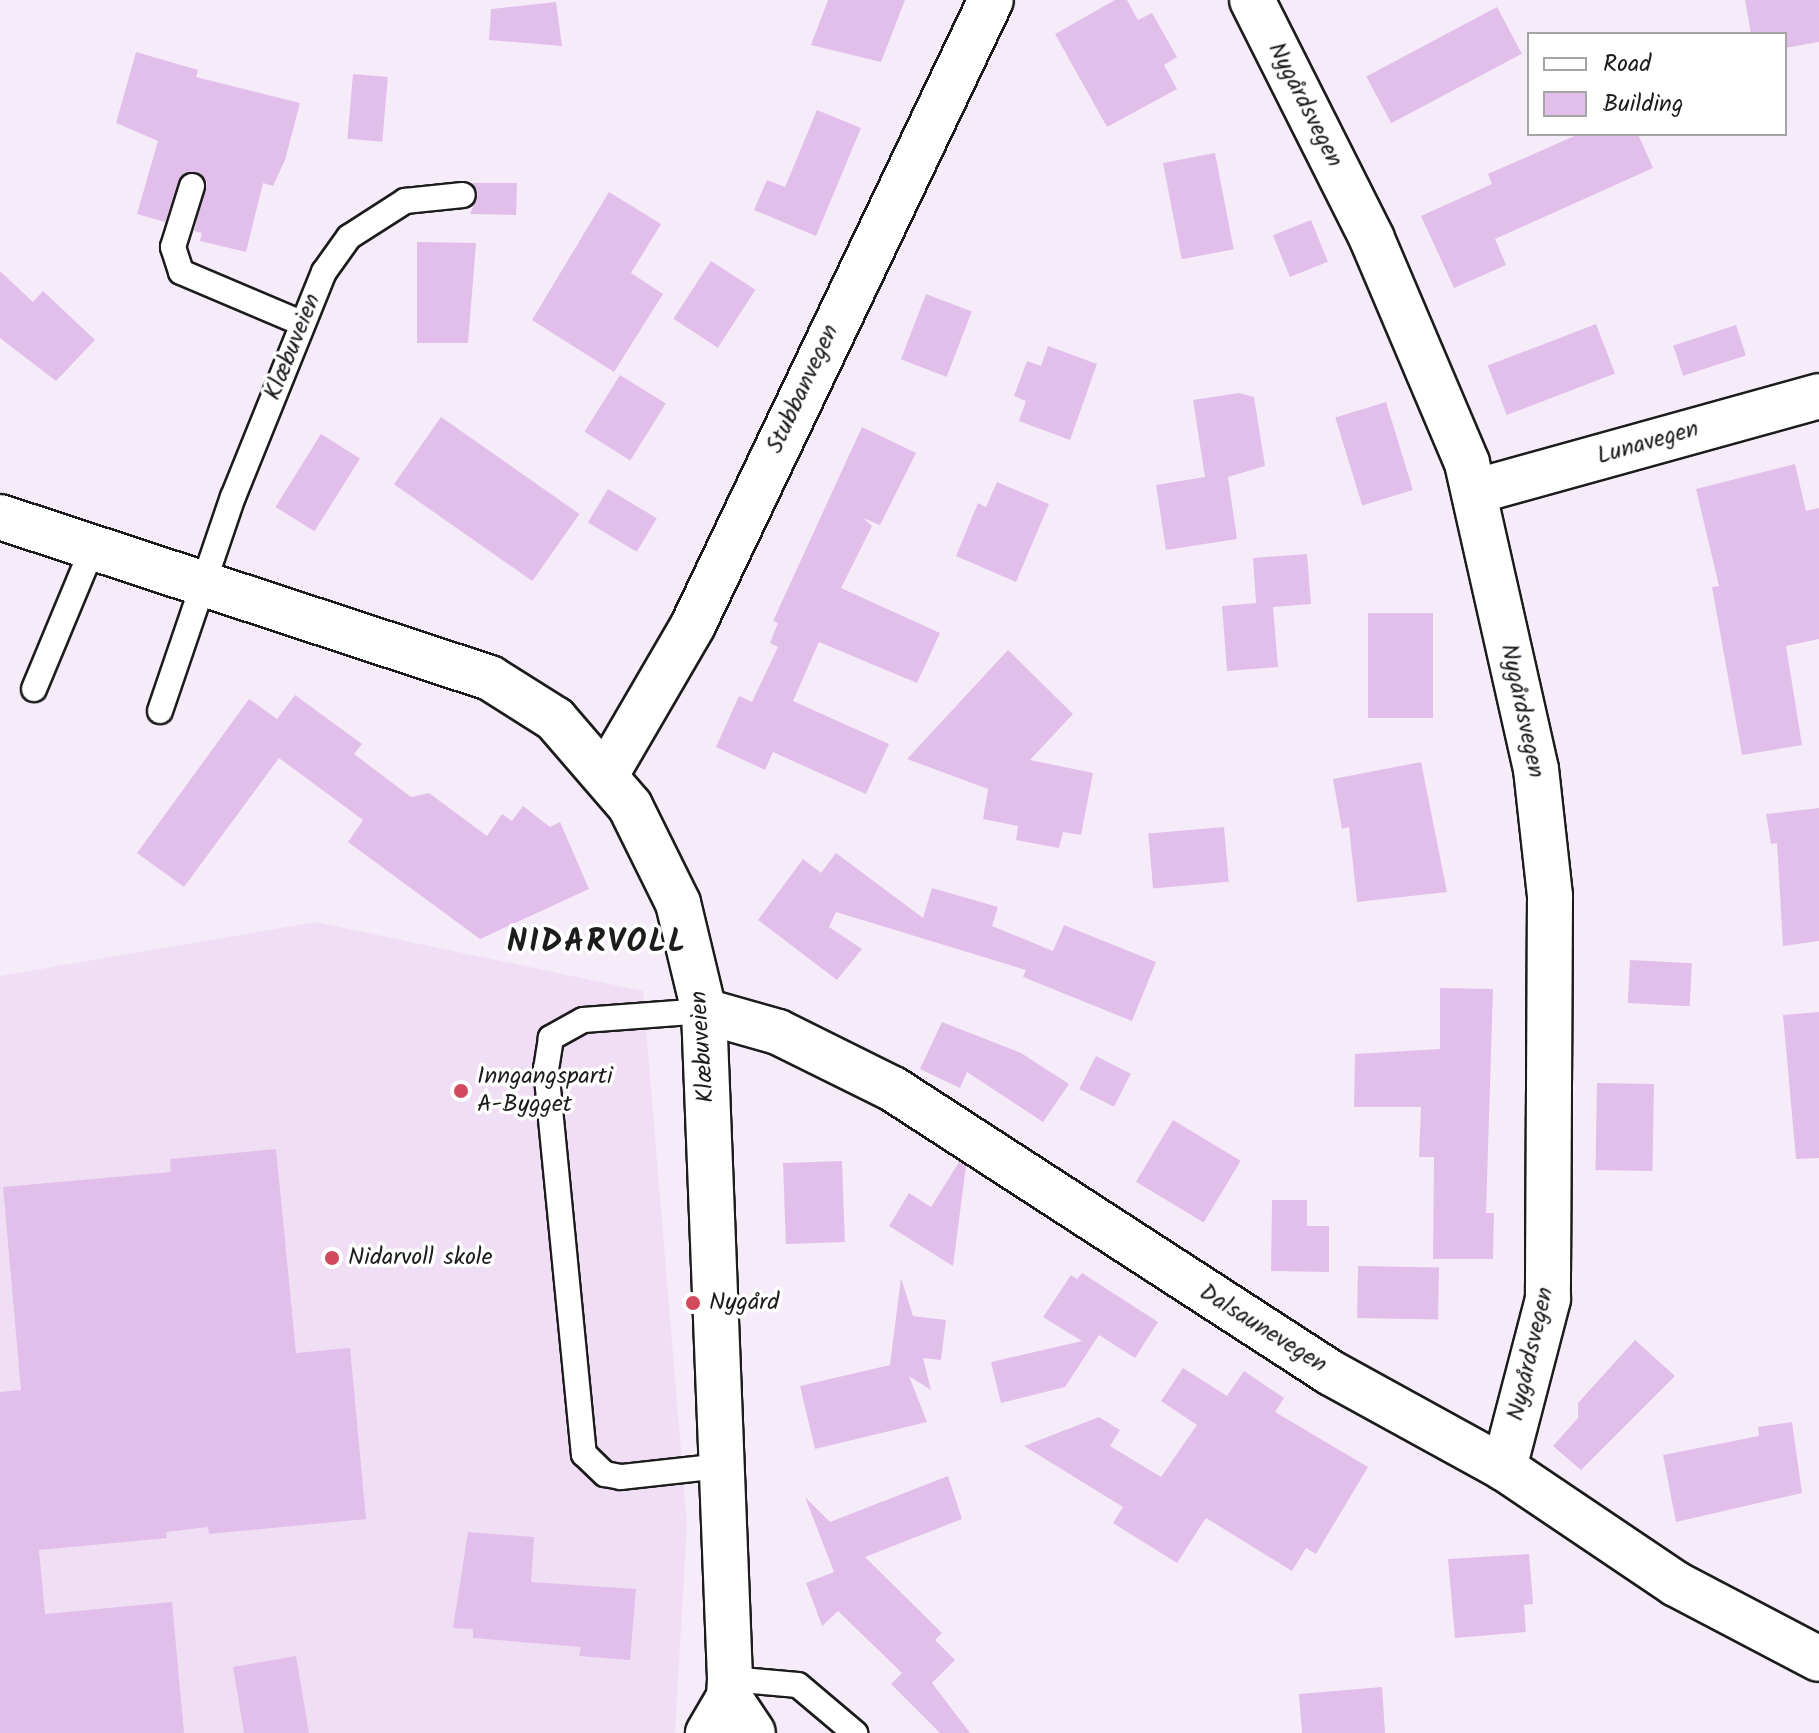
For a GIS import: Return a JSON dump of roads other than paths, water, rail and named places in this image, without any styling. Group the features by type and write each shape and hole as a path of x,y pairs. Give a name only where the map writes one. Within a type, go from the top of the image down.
{"street":[{"name":"Stubbanvegen","path":"607,773 693,625 991,0"},
{"name":"Nygårdsvegen","path":"1252,0 1372,239 1477,491 1536,769 1550,896 1548,1299 1504,1468"},
{"name":"Lunavegen","path":"1477,491 1819,396"},
{"name":"Klæbuveien","path":"0,517 207,580 490,678 555,719 607,773 678,903 704,1011 721,1466 722,1703"},
{"name":"Dalsaunevegen","path":"704,1011 778,1032 893,1089 1331,1373 1504,1468 1662,1576 1819,1659"},
{"path":"722,1703 753,1733"}],"lane":[{"path":"192,186 173,247 181,272 301,323"},
{"name":"Klæbuveien","path":"207,580 301,323 349,237 405,201 463,195"},
{"path":"34,689 94,545"},
{"path":"160,711 207,580"},
{"path":"704,1011 583,1020 551,1038 546,1068 584,1454 605,1474 621,1477 721,1466"},
{"path":"722,1703 798,1685 855,1733"}],"place":[{"name":"Inngangsparti A-Bygget","path":"461,1091"},
{"name":"Nidarvoll skole","path":"332,1258"},
{"name":"Nygård","path":"693,1303"}],"district":[{"name":"NIDARVOLL","path":"597,943"}]}
